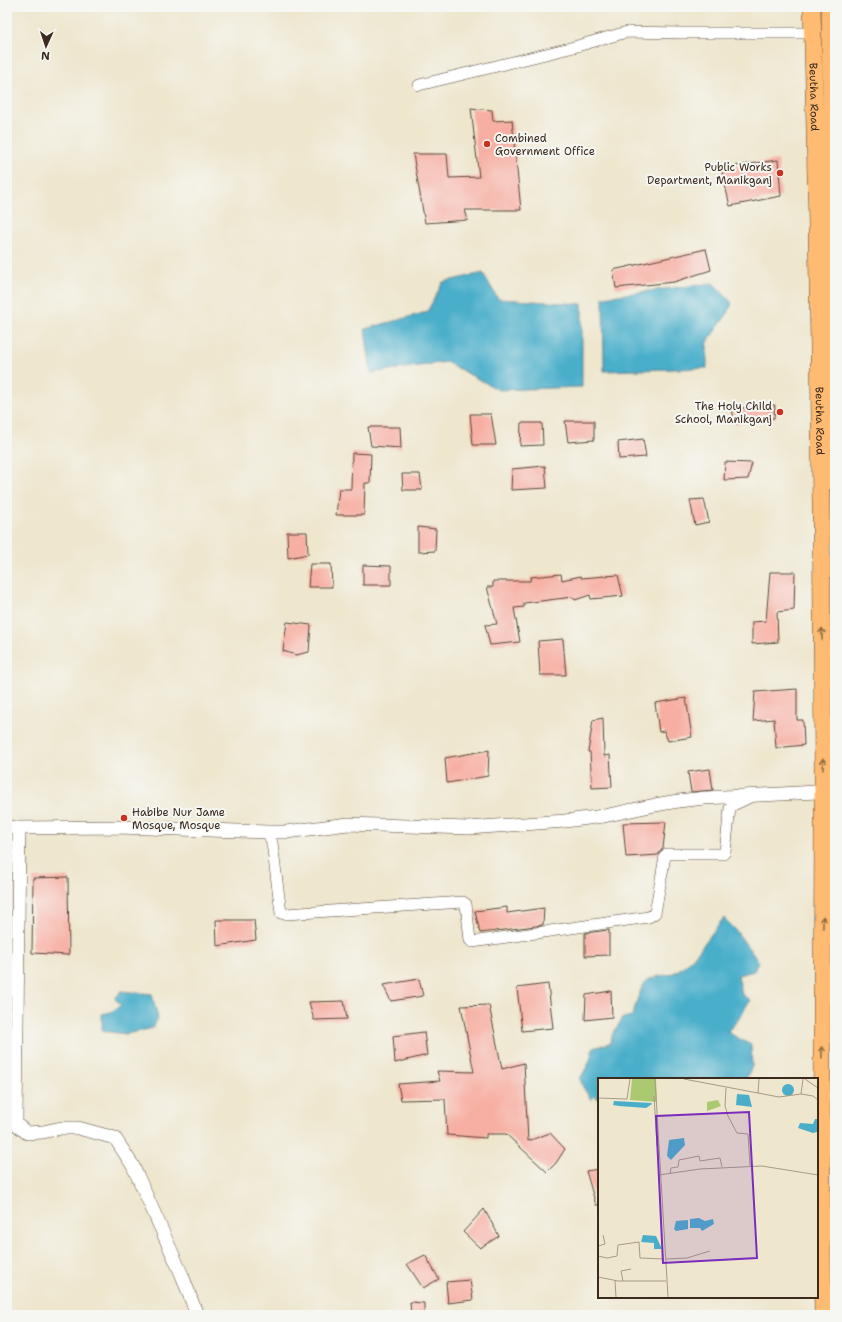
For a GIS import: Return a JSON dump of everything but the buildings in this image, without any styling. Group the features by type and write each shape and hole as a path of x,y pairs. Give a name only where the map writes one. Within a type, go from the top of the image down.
{"main road":[{"name":"Beutha Road","path":"812,7 818,214 829,791 823,1044 828,1199 823,1315"},
{"name":"Beutha Road","path":"830,7 835,483"}],"street":[{"path":"419,85 570,48 627,32 813,33"},
{"path":"197,1315 182,1275 133,1166 115,1138 78,1128 61,1128 44,1132 27,1133 16,1124 13,828 117,827 286,832 348,824 468,828 565,821 604,816 678,801 774,796 829,791"},
{"path":"268,832 272,843 281,913 286,914 463,902 466,904 470,940 472,942 649,917 653,915 655,913 665,856 667,854 723,854 725,852 730,808 752,796"}],"water":[{"path":"483,273 498,299 582,304 582,387 499,390 446,362 371,373 365,329 427,312 443,282"},
{"path":"713,283 732,303 728,313 707,342 707,368 604,371 603,297"},
{"path":"724,918 734,928 758,961 754,971 738,975 742,995 750,1000 738,1020 727,1032 751,1045 752,1066 746,1078 598,1078 598,1098 594,1096 591,1100 580,1079 590,1061 593,1048 610,1043 613,1033 623,1018 632,1016 640,991 648,980 670,974 680,969 698,952"},
{"path":"121,991 152,994 158,1018 153,1028 126,1034 102,1031 102,1014 111,1012 121,1005 115,999"}],"place":[{"name":"Combined Government Office","path":"487,144"},
{"name":"Public Works Department, Manikganj","path":"780,173"},
{"name":"The Holy Child School, Manikganj","path":"780,412"},
{"name":"Habibe Nur Jame Mosque, Mosque","path":"124,818"}]}
